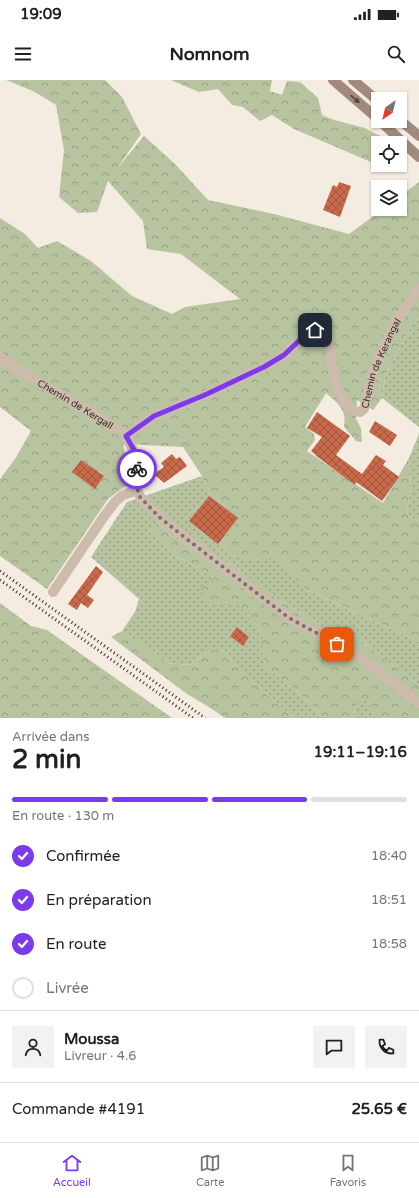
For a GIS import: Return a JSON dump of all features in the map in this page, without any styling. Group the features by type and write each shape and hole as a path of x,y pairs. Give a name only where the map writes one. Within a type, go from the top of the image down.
{"main road":[{"path":"332,80 371,113"},
{"path":"353,80 371,95"},
{"path":"407,126 419,136"},
{"path":"388,128 419,157"}],"street":[{"name":"Chemin de Kerangal","path":"126,436 154,416 207,394 264,367 284,355 303,337 315,330 323,332 328,340 336,385 343,400 352,410 360,412 364,409 372,374 394,325 419,288"},
{"name":"Chemin de Kergall","path":"0,357 126,436"},
{"path":"126,436 135,456 139,496 142,501 158,516 289,618 359,656 419,703"},
{"path":"53,592 115,502 123,496 138,490"}],"green space":[{"path":"6,80 105,80 122,97 141,134 116,170 144,136 175,164 208,200 274,214 349,234 373,216 407,216 407,191 419,182 419,319 408,331 385,376 382,398 373,410 357,400 356,419 361,428 362,442 356,441 344,427 345,421 341,407 326,393 305,427 314,434 315,440 307,451 383,503 409,458 411,486 407,514 419,522 419,642 305,589 277,558 244,559 230,554 220,544 240,518 210,494 202,476 183,447 123,444 132,481 108,499 47,589 0,556 0,479 15,459 31,431 0,407 0,218 25,234 38,248 57,241 91,261 132,296 172,314 185,307 240,299 181,254 147,249 143,221 108,181 97,212 78,213 59,197 64,150 56,105 35,92"},
{"path":"171,80 272,80 270,91 282,95 287,81 300,82 318,98 322,115 334,120 365,128 380,136 371,136 371,162 294,129 272,115 260,121 243,107 232,105 218,89 199,92"},
{"path":"419,319 419,427 382,398 385,376 408,331"},
{"path":"419,434 419,522 407,514 411,486 409,458"},
{"path":"202,476 210,494 241,518 220,544 230,554 244,559 277,557 305,589 419,642 419,685 353,634 314,621 265,591 232,564 221,561 200,551 190,549 180,540 172,537 158,523 148,529 175,556 214,578 217,605 239,605 262,631 262,658 267,668 313,705 322,718 294,718 234,665 227,652 211,649 191,665 169,663 122,631 135,612 139,599 91,557 127,502"},
{"path":"158,523 172,537 180,540 190,549 200,551 221,561 232,564 265,591 314,621 353,634 419,685 419,718 374,718 374,710 366,700 358,700 354,713 355,718 322,718 313,705 267,668 262,658 262,631 239,605 217,605 205,601 200,588 214,578 175,556 148,529"},
{"path":"0,603 31,626 47,630 172,718 0,718"},
{"path":"122,631 169,663 191,665 211,649 227,652 234,665 294,718 225,718 187,694 111,637"},
{"path":"358,700 366,700 374,710 374,718 355,718 354,713"}],"building":[{"path":"339,182 351,186 340,217 323,210 333,185 337,187"},
{"path":"317,412 350,436 336,455 362,474 376,455 386,461 383,465 399,477 382,501 356,482 355,485 311,451 322,437 307,428"},
{"path":"375,421 397,435 390,446 369,432"},
{"path":"172,454 176,459 180,457 187,466 164,483 154,474 164,467 161,463"},
{"path":"81,460 104,476 95,489 72,472"},
{"path":"209,496 238,518 218,544 189,521"},
{"path":"96,566 103,572 87,595 94,600 88,608 81,603 77,610 68,604"},
{"path":"237,627 249,637 243,646 230,636"}],"railway":[{"path":"0,571 205,718"},
{"path":"0,580 193,718"}],"way so far":[{"path":"137,469 138,494 142,501 158,516 289,618 337,644"}],"route":[{"path":"137,469 134,450 126,436 154,416 207,394 264,367 284,355 303,337 315,330"}]}
